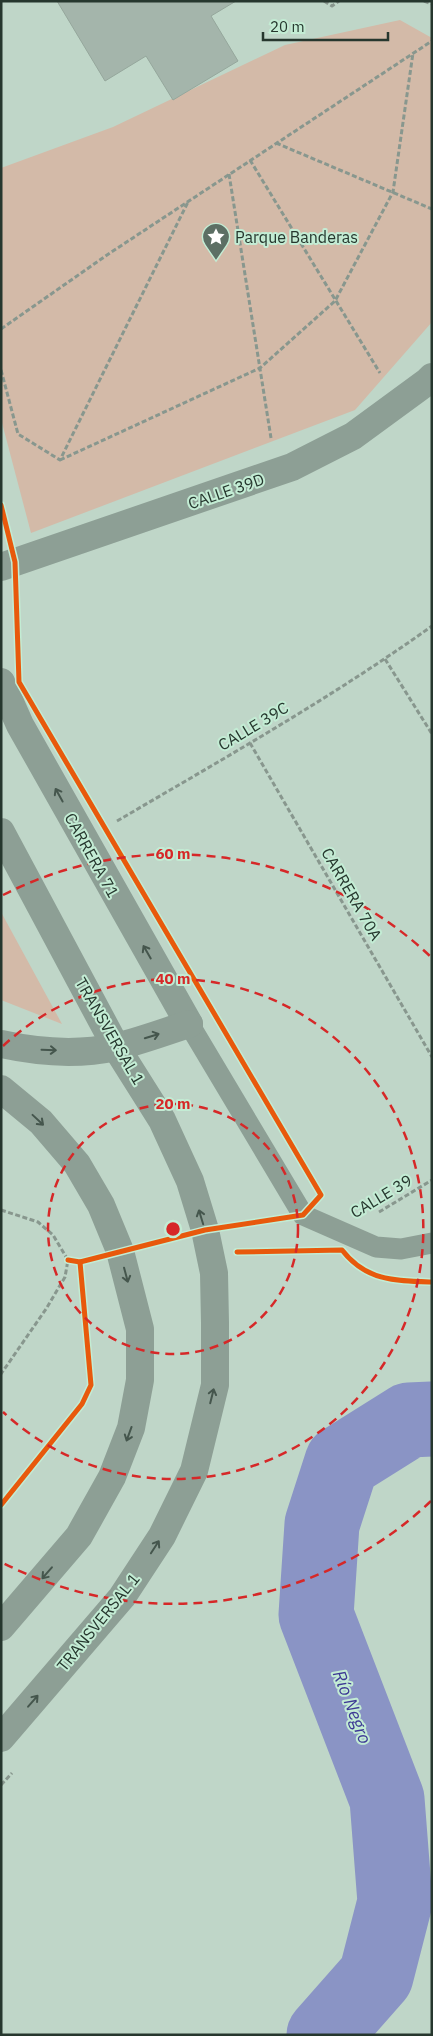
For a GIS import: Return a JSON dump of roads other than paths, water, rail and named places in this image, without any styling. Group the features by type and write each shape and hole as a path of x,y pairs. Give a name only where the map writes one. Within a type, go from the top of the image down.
{"street":[{"name":"CALLE 39D","path":"1,567 277,473 353,436 432,377"},
{"name":"CARRERA 71","path":"1,682 20,725 189,1024"},
{"name":"TRANSVERSAL 1","path":"1,832 116,1047 162,1120 190,1181 205,1230 214,1273 214,1385 194,1471 162,1536 122,1597 1,1738"},
{"path":"1,1044 21,1049 85,1051 116,1047 189,1024"},
{"path":"1,1089 42,1122 77,1164 101,1205 120,1252 140,1329 140,1380 131,1428 112,1477 79,1536 1,1626"}],"lane":[{"path":"189,1024 302,1215 376,1247 401,1249 432,1243"}],"waterway":[{"name":"Río Negro","path":"324,2035 376,1976 395,1902 387,1799 316,1615 322,1524 342,1462 409,1420 432,1419"}],"place":[{"name":"Parque Banderas","path":"216,261"}]}
